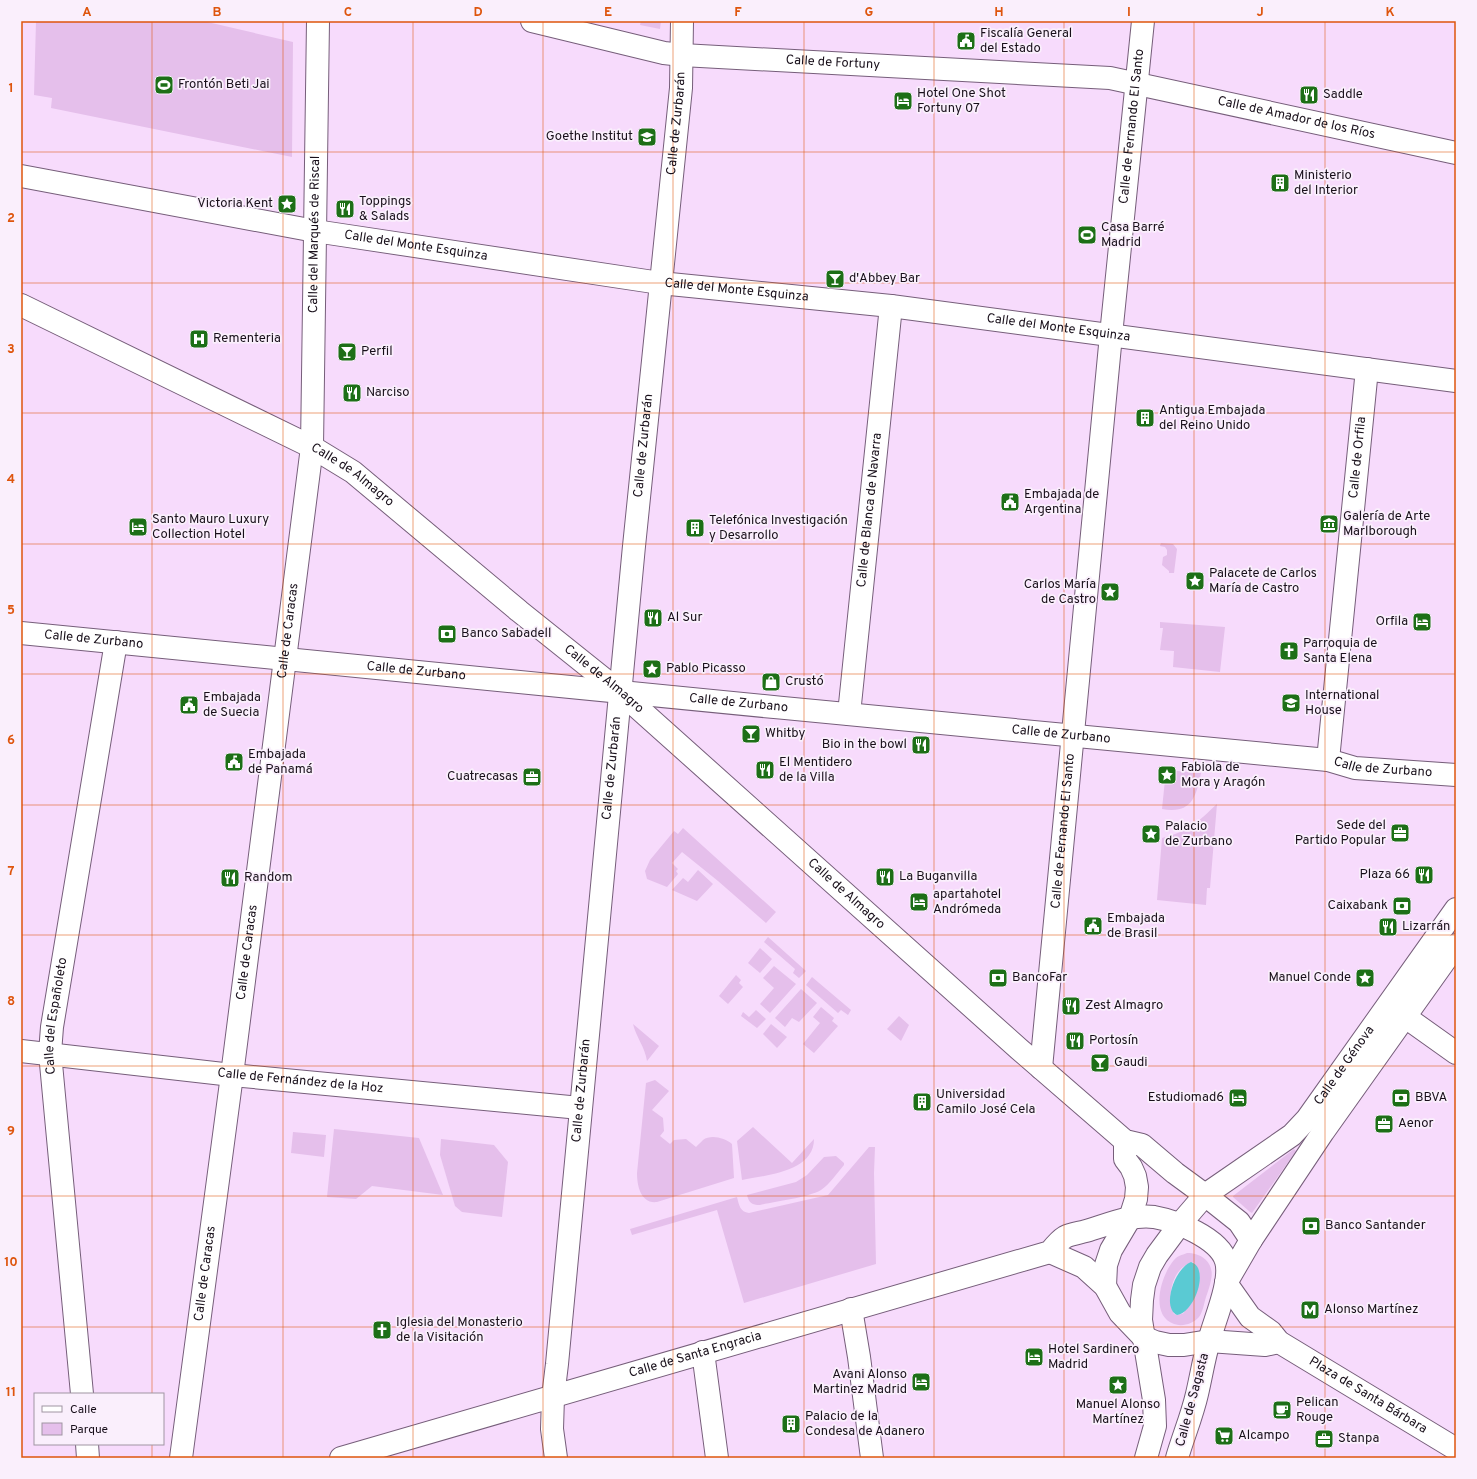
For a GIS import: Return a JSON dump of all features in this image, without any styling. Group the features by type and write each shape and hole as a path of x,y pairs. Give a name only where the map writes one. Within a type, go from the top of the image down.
{"street":[{"name":"Calle del Marqués de Riscal","path":"312,447 318,21"},
{"name":"Calle de Fortuny","path":"532,21 682,56 1110,78 1136,84"},
{"name":"Calle de Zurbarán","path":"556,1458 552,1429 553,1397 619,691 681,88 682,21"},
{"name":"Calle de Fernando El Santo","path":"1041,1068 1111,335 1143,21"},
{"name":"Calle de Amador de los Ríos","path":"1136,84 1456,153"},
{"name":"Calle del Monte Esquinza","path":"21,176 315,231 660,283 891,306 1456,381"},
{"name":"Calle de Almagro","path":"21,305 312,447 353,472 519,612 619,691 1041,1068 1125,1141 1142,1145 1175,1173 1239,1222 1251,1240"},
{"name":"Calle de Blanca de Navarra","path":"849,714 891,306"},
{"name":"Calle de Orfila","path":"1328,760 1367,369"},
{"name":"Calle de Caracas","path":"181,1458 232,1075 312,447"},
{"name":"Calle de Zurbano","path":"21,632 1072,737 1328,760 1355,768 1456,775"},
{"name":"Calle del Españoleto","path":"82,1393 50,1053 52,1027 116,642"},
{"name":"Calle de Génova","path":"1226,1283 1251,1240 1323,1132 1456,909"},
{"name":"Calle de Génova","path":"1180,1224 1205,1195 1292,1135 1314,1111 1396,1010 1456,945"},
{"path":"1396,1010 1456,1053"},
{"name":"Calle de Fernández de la Hoz","path":"21,1051 50,1053 232,1075 580,1108"},
{"path":"1105,1286 1106,1265 1111,1250 1130,1218 1136,1199 1137,1187 1135,1176 1125,1159 1125,1141"},
{"name":"Calle de Santa Engracia","path":"341,1458 1050,1252 1065,1237 1130,1218 1150,1217 1166,1219 1180,1224"},
{"path":"1146,1458 1155,1426 1154,1400 1141,1320 1144,1285 1150,1267 1157,1255 1180,1224 1201,1235 1216,1246 1226,1261 1228,1270 1226,1283 1209,1341"},
{"path":"1050,1252 1084,1267 1105,1286 1120,1313 1143,1337 1154,1342 1184,1345 1209,1341 1265,1345 1279,1342"},
{"name":"Plaza de Santa Bárbara","path":"1226,1283 1250,1317 1271,1332 1279,1342 1456,1449"},
{"path":"851,1309 859,1357 872,1458"},
{"name":"Calle de Sagasta","path":"1177,1458 1197,1395 1209,1341"},
{"path":"703,1352 718,1458"},
{"path":"87,1445 88,1458"}],"green space":[{"name":"Frontón Beti Jai","path":"36,21 203,21 293,42 292,157 51,108 52,98 34,95"},
{"path":"641,21 661,21 660,29 640,25"},
{"path":"1161,543 1173,544 1177,549 1174,573 1169,573 1169,571 1162,565 1163,557 1167,555 1167,550 1165,547 1160,546"},
{"path":"1160,622 1225,627 1220,672 1173,667 1174,651 1160,650 1163,628 1160,628"},
{"path":"1166,770 1201,773 1194,797 1186,806 1180,809 1162,809"},
{"path":"1217,804 1210,888 1207,888 1206,905 1157,900 1162,838 1179,833 1186,829"},
{"path":"683,828 776,912 766,923 682,852 672,863 678,869 676,871 678,874 667,887 647,879 645,871 650,860 674,831 678,834"},
{"path":"698,870 713,884 697,901 672,890 683,878 688,882"},
{"path":"768,937 806,971 799,978 793,973 795,969 764,942"},
{"path":"760,948 772,959 760,973 748,963"},
{"path":"774,966 796,984 770,1013 760,1004 774,988 763,978"},
{"path":"736,975 741,980 739,983 743,987 728,1004 719,996"},
{"path":"812,977 851,1010 848,1015 841,1010 838,1013 806,985"},
{"path":"801,989 817,1003 799,1022 792,1018 785,1027 775,1018"},
{"path":"821,1007 834,1018 832,1021 838,1026 814,1053 803,1044 820,1023 813,1017"},
{"path":"756,1010 766,1019 757,1028 741,1016 743,1012 749,1017"},
{"path":"899,1016 909,1025 901,1041 887,1029"},
{"path":"633,1024 659,1046 647,1061 644,1051"},
{"path":"771,1024 787,1037 777,1048 763,1034"},
{"path":"655,1080 669,1091 652,1110 663,1118 664,1131 660,1136 670,1144 674,1140 686,1139 696,1147 703,1140 710,1137 729,1142 732,1144 734,1178 657,1202 652,1202 644,1197 639,1188 637,1173 646,1083"},
{"path":"753,1127 792,1163 814,1139 812,1150 806,1159 787,1170 775,1174 742,1180 737,1141"},
{"path":"334,1129 419,1138 443,1195 372,1186 356,1199 327,1197"},
{"path":"293,1132 326,1135 324,1157 291,1153"},
{"path":"441,1139 494,1145 508,1162 502,1217 462,1212 455,1206 440,1155"},
{"path":"869,1147 875,1147 874,1173 876,1264 744,1303 717,1210 632,1235 630,1229 737,1197 742,1210 749,1213 828,1195"},
{"path":"1294,1149 1296,1151 1252,1213 1233,1197 1233,1196"},
{"path":"836,1156 844,1163 844,1165 830,1182 821,1190 800,1197 760,1205 755,1205 750,1202 747,1195 796,1182 807,1175 824,1157"},
{"path":"1187,1253 1193,1253 1206,1260 1212,1274 1210,1286 1200,1315 1191,1323 1180,1325 1174,1324 1166,1319 1160,1304 1160,1294 1165,1275 1169,1267 1174,1260","holes":["1193,1262 1195,1264 1184,1313 1178,1315 1174,1314 1171,1291 1176,1276 1186,1265"]}],"shaded area":[{"path":"1191,1262 1197,1266 1199,1272 1200,1281 1198,1290 1184,1312 1177,1315 1172,1311 1170,1304 1172,1288 1175,1279 1180,1272"}],"place":[{"name":"Fiscalía General del Estado","path":"966,41"},
{"name":"Frontón Beti Jai","path":"164,85"},
{"name":"Saddle","path":"1309,95"},
{"name":"Hotel One Shot Fortuny 07","path":"903,101"},
{"name":"Goethe Institut","path":"647,137"},
{"name":"Ministerio del Interior","path":"1280,183"},
{"name":"Victoria Kent","path":"287,204"},
{"name":"Toppings & Salads","path":"345,209"},
{"name":"Casa Barré Madrid","path":"1087,235"},
{"name":"d'Abbey Bar","path":"835,279"},
{"name":"Rementeria","path":"199,339"},
{"name":"Perfil","path":"347,352"},
{"name":"Narciso","path":"352,393"},
{"name":"Antigua Embajada del Reino Unido","path":"1145,418"},
{"name":"Embajada de Argentina","path":"1010,502"},
{"name":"Galería de Arte Marlborough","path":"1329,524"},
{"name":"Santo Mauro Luxury Collection Hotel","path":"138,527"},
{"name":"Telefónica Investigación y Desarrollo","path":"695,528"},
{"name":"Palacete de Carlos María de Castro","path":"1195,581"},
{"name":"Carlos María de Castro","path":"1110,592"},
{"name":"Al Sur","path":"653,618"},
{"name":"Orfila","path":"1422,622"},
{"name":"Banco Sabadell","path":"447,634"},
{"name":"Parroquia de Santa Elena","path":"1289,651"},
{"name":"Pablo Picasso","path":"652,669"},
{"name":"Crustó","path":"771,682"},
{"name":"International House","path":"1291,703"},
{"name":"Embajada de Suecia","path":"189,705"},
{"name":"Whitby","path":"751,734"},
{"name":"Bio in the bowl","path":"921,745"},
{"name":"Embajada de Panamá","path":"234,762"},
{"name":"El Mentidero de la Villa","path":"765,770"},
{"name":"Fabiola de Mora y Aragón","path":"1167,775"},
{"name":"Cuatrecasas","path":"532,777"},
{"name":"Sede del Partido Popular","path":"1400,833"},
{"name":"Palacio de Zurbano","path":"1151,834"},
{"name":"Plaza 66","path":"1424,875"},
{"name":"La Buganvilla","path":"885,877"},
{"name":"Random","path":"230,878"},
{"name":"apartahotel Andrómeda","path":"919,902"},
{"name":"Caixabank","path":"1402,906"},
{"name":"Embajada de Brasil","path":"1093,926"},
{"name":"Lizarrán","path":"1388,927"},
{"name":"BancoFar","path":"998,978"},
{"name":"Manuel Conde","path":"1365,978"},
{"name":"Zest Almagro","path":"1071,1006"},
{"name":"Portosín","path":"1075,1041"},
{"name":"Gaudi","path":"1100,1063"},
{"name":"Estudiomad6","path":"1238,1098"},
{"name":"BBVA","path":"1401,1098"},
{"name":"Universidad Camilo José Cela","path":"922,1102"},
{"name":"Aenor","path":"1384,1124"},
{"name":"Banco Santander","path":"1311,1226"},
{"name":"Alonso Martínez","path":"1310,1310"},
{"name":"Iglesia del Monasterio de la Visitación","path":"382,1330"},
{"name":"Hotel Sardinero Madrid","path":"1034,1357"},
{"name":"Avani Alonso Martinez Madrid","path":"921,1382"},
{"name":"Manuel Alonso Martínez","path":"1118,1385"},
{"name":"Pelican Rouge","path":"1282,1410"},
{"name":"Palacio de la Condesa de Adanero","path":"791,1424"},
{"name":"Alcampo","path":"1224,1436"},
{"name":"Stanpa","path":"1324,1439"}]}
